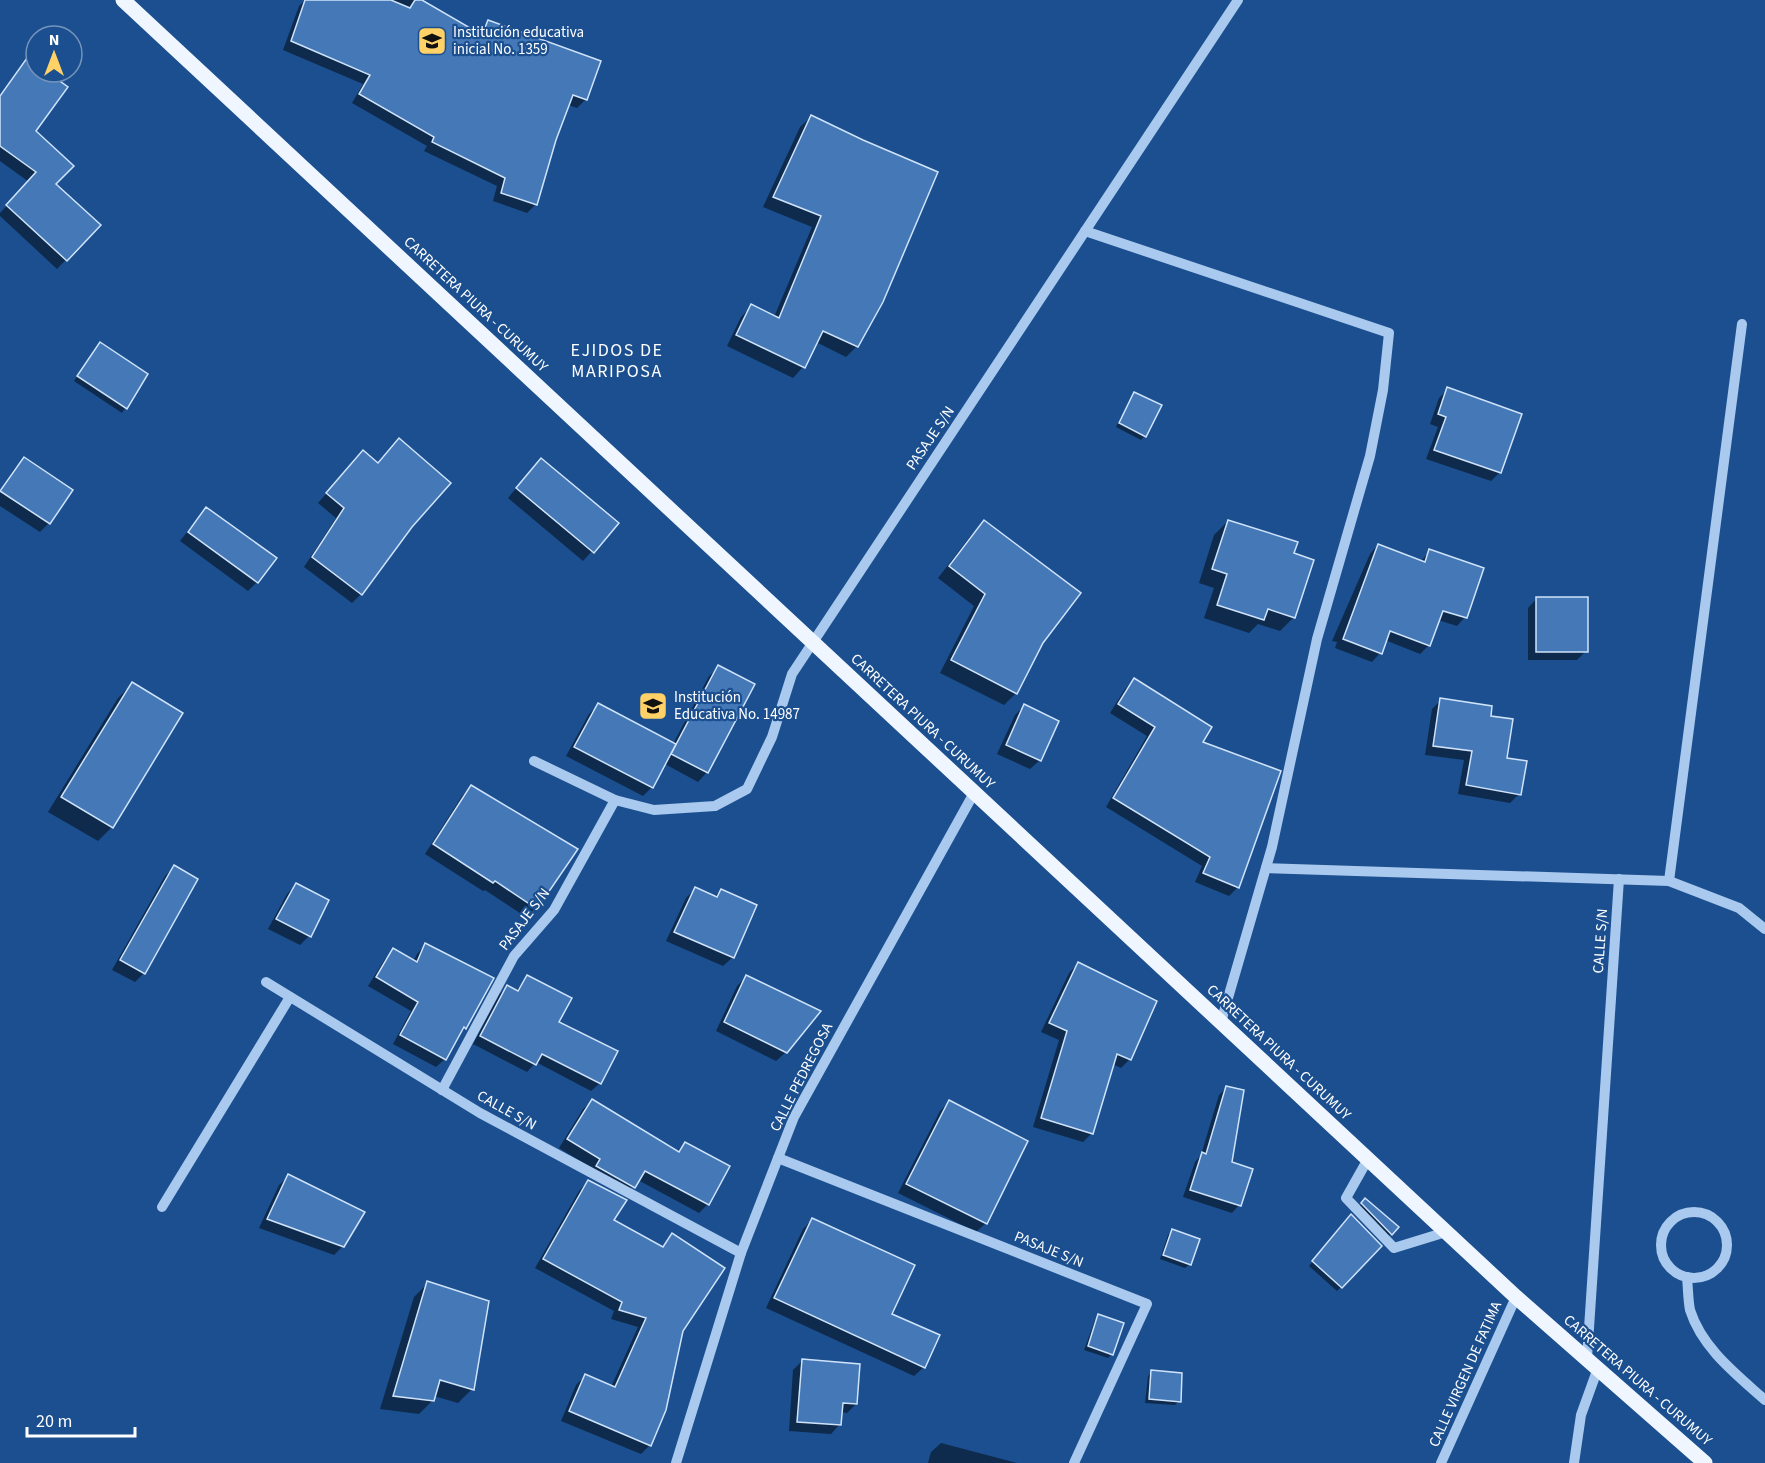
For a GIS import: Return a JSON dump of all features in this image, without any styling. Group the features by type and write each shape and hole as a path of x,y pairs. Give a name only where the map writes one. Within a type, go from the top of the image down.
{"main road":[{"name":"CARRETERA PIURA - CURUMUY","path":"123,0 1516,1297 1705,1463"}],"street":[{"name":"PASAJE S/N","path":"534,761 615,800 654,810 715,806 747,789 772,737 792,674 1238,0"},
{"path":"1085,231 1389,333 1383,390 1370,456 1317,639 1266,868 1221,1022"},
{"path":"1669,881 1742,324"},
{"name":"CALLE PEDREGOSA","path":"676,1463 741,1253 794,1117 974,793"},
{"name":"PASAJE S/N","path":"442,1090 514,956 554,910 615,800"},
{"path":"1266,868 1669,881 1739,908 1765,929"},
{"name":"CALLE S/N","path":"1574,1463 1581,1415 1593,1363 1619,879"},
{"name":"CALLE S/N","path":"266,982 480,1113 741,1253"},
{"path":"162,1208 290,997"},
{"name":"PASAJE S/N","path":"778,1158 1147,1304 1074,1463"},
{"path":"1368,1159 1346,1198 1394,1248 1446,1232"},
{"path":"1686,1212 1698,1212 1708,1215 1724,1230 1727,1240 1726,1251 1723,1261 1717,1268 1698,1277 1687,1277 1669,1267 1663,1258 1660,1246 1667,1225 1675,1217 1686,1212"},
{"path":"1687,1277 1690,1308 1699,1333 1725,1364 1765,1400"},
{"name":"CALLE VIRGEN DE FATIMA","path":"1441,1463 1516,1297"}],"building":[{"path":"305,0 391,0 410,8 415,0 422,0 482,35 488,20 601,61 587,100 573,95 556,140 537,205 501,193 505,178 432,142 434,137 359,94 370,75 291,41"},
{"path":"24,62 24,84 64,84 68,87 36,131 74,166 56,184 101,225 67,261 6,205 36,172 0,146 0,96"},
{"path":"811,115 938,172 883,302 858,347 823,331 805,368 736,335 751,304 779,318 821,216 773,197"},
{"path":"100,342 148,374 127,409 77,376"},
{"path":"1447,387 1522,414 1501,473 1434,450 1446,417 1438,414"},
{"path":"1134,392 1162,405 1146,437 1119,423"},
{"path":"399,438 451,483 412,527 362,595 312,557 344,508 326,493 363,450 378,463"},
{"path":"24,457 73,490 50,524 0,491"},
{"path":"541,458 619,523 594,553 516,488"},
{"path":"206,507 277,558 258,583 188,532"},
{"path":"984,520 1081,593 1043,643 1017,694 951,660 985,594 949,566"},
{"path":"1228,520 1298,542 1294,553 1314,560 1295,618 1268,609 1264,620 1217,605 1227,574 1212,569"},
{"path":"1378,544 1425,562 1429,549 1484,568 1467,618 1443,611 1430,646 1390,631 1382,654 1343,639"},
{"path":"1536,597 1588,597 1588,652 1536,652"},
{"path":"718,665 755,684 708,773 671,754"},
{"path":"1134,678 1212,727 1203,742 1281,771 1239,888 1203,873 1210,857 1113,798 1155,727 1118,704"},
{"path":"132,682 183,713 113,828 61,797"},
{"path":"1440,698 1492,706 1491,716 1513,719 1507,758 1527,761 1521,795 1466,785 1472,751 1433,746"},
{"path":"598,703 676,744 653,788 574,747"},
{"path":"1024,704 1059,721 1041,761 1006,745"},
{"path":"471,785 578,849 537,909 433,844"},
{"path":"174,865 198,879 145,974 120,960"},
{"path":"296,883 329,900 311,937 276,919"},
{"path":"695,887 717,897 721,889 757,905 734,958 674,932"},
{"path":"425,943 494,978 446,1060 400,1035 418,1002 376,977 393,948 417,962"},
{"path":"1078,962 1157,1001 1131,1060 1117,1054 1093,1134 1041,1118 1067,1031 1049,1023"},
{"path":"527,975 572,998 559,1022 618,1051 601,1084 542,1054 536,1065 480,1036 507,985 518,991"},
{"path":"746,975 821,1011 787,1053 724,1022"},
{"path":"1226,1086 1244,1090 1232,1162 1253,1169 1241,1206 1190,1190 1202,1152 1206,1154"},
{"path":"592,1099 679,1152 685,1142 730,1166 709,1205 645,1171 635,1188 596,1166 600,1159 567,1139"},
{"path":"949,1100 1028,1141 987,1224 906,1184"},
{"path":"288,1174 365,1212 344,1247 267,1219"},
{"path":"588,1180 627,1200 614,1220 663,1247 672,1233 725,1268 683,1331 666,1410 651,1446 569,1411 585,1374 615,1387 646,1318 619,1310 622,1302 543,1259"},
{"path":"1365,1198 1399,1227 1392,1235 1361,1203"},
{"path":"1351,1214 1382,1246 1342,1288 1312,1261"},
{"path":"812,1218 915,1265 892,1314 940,1335 925,1368 774,1298"},
{"path":"1172,1229 1200,1239 1191,1265 1163,1255"},
{"path":"427,1281 489,1301 474,1390 440,1380 434,1401 393,1396"},
{"path":"1098,1314 1124,1323 1113,1355 1088,1346"},
{"path":"802,1359 860,1364 857,1404 843,1403 841,1425 797,1422"},
{"path":"1151,1370 1182,1373 1181,1402 1149,1399"}],"place":[{"name":"Institución educativa inicial No. 1359","path":"432,41"},
{"name":"Institución Educativa No. 14987","path":"653,706"}],"district":[{"name":"EJIDOS DE MARIPOSA","path":"617,360"}]}
